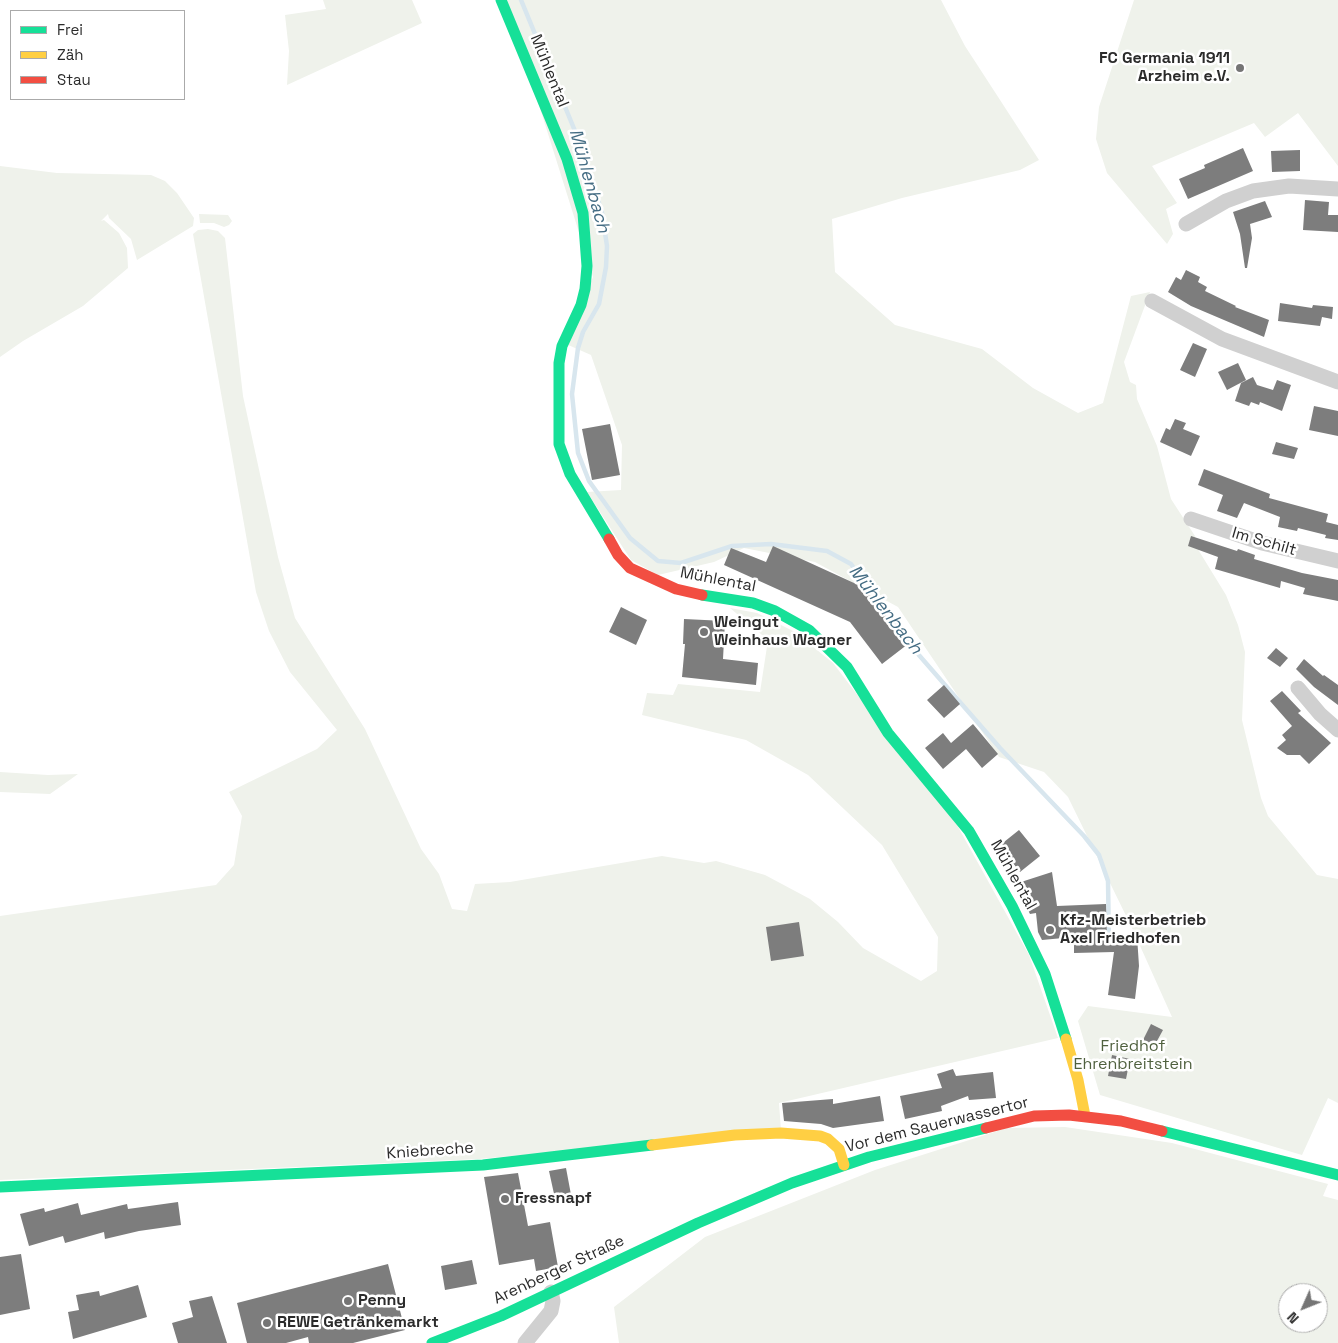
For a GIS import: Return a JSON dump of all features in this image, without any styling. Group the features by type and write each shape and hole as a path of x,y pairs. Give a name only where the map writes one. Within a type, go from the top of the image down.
{"street":[{"name":"Mühlental","path":"501,0 567,159 583,213 587,266 585,289 581,305 562,346 559,363 559,444 570,474 618,555 630,568 676,589 708,597 753,603 775,611 809,630 847,667 888,734 969,830 1008,898 1051,988 1068,1040 1085,1116"},
{"path":"1186,224 1226,201 1253,191 1288,186 1338,189"},
{"path":"1152,301 1222,339 1338,382"},
{"name":"Im Schilt","path":"1191,519 1262,542 1338,560"},
{"path":"1298,688 1320,714 1338,730"},
{"name":"Vor dem Sauerwassertor","path":"698,1223 783,1187 844,1165 1012,1121 1049,1115 1085,1116 1151,1127 1338,1176"},
{"name":"Kniebreche","path":"0,1187 483,1164 735,1134 781,1133 820,1136 828,1139 840,1149 844,1165"},
{"name":"Arenberger Straße","path":"432,1343 501,1316 698,1223"},
{"path":"525,1343 551,1312 553,1301 551,1292"}],"green space":[{"path":"323,0 412,0 422,23 287,85 289,51 285,15 326,9"},
{"name":"Friedhof Ehrenbreitstein","path":"506,0 941,0 965,46 1039,160 1020,170 902,198 832,219 835,272 895,325 982,349 1033,388 1078,413 1103,403 1131,296 1150,292 1124,362 1130,382 1136,385 1137,399 1157,446 1171,499 1195,536 1199,551 1226,595 1238,625 1245,652 1242,720 1261,798 1268,816 1317,875 1338,879 1338,1103 1328,1098 1302,1155 1100,1095 1078,1021 1088,1006 1172,1017 1132,928 1068,797 1044,772 999,757 898,607 815,562 744,548 714,562 658,575 631,560 587,492 621,490 622,445 591,355 566,344 593,277"},
{"path":"1134,0 1338,0 1338,166 1298,113 1265,137 1254,123 1152,166 1177,203 1166,209 1173,234 1167,244 1107,173 1096,139 1099,107"},
{"path":"0,166 57,173 151,175 165,181 177,193 194,218 193,226 137,260 131,239 109,218 108,214 101,221 104,220 119,233 127,248 128,268 83,306 23,341 0,357"},
{"path":"199,214 228,215 232,221 224,227 214,223 200,223"},
{"path":"198,230 218,231 225,238 243,396 278,557 295,618 365,729 421,849 439,874 452,909 467,911 475,884 510,882 662,856 704,863 716,861 765,875 810,899 838,922 863,948 921,981 937,971 938,937 882,845 808,775 746,740 642,715 647,693 673,695 678,684 760,692 768,640 730,608 757,613 795,632 833,663 957,825 1029,955 1058,1038 779,1103 781,1131 479,1159 0,1180 0,916 216,885 234,865 242,816 229,792 317,749 337,730 290,672 269,631 256,592 193,234"},
{"path":"0,772 48,775 78,774 50,794 0,792"},
{"path":"1065,1127 1172,1143 1328,1184 1323,1196 1338,1200 1338,1343 619,1343 614,1307 705,1237 875,1170 1007,1128"}],"building":[{"path":"1243,148 1253,171 1188,199 1179,179 1205,168 1204,165"},
{"path":"1300,150 1300,171 1272,172 1271,151"},
{"path":"1305,200 1329,202 1328,215 1338,215 1338,232 1303,230"},
{"path":"1265,201 1272,217 1250,224 1252,238 1247,268 1245,268 1240,234 1233,212"},
{"path":"1186,270 1200,277 1198,282 1207,287 1205,291 1235,307 1269,320 1264,337 1191,306 1168,292 1176,277 1181,280"},
{"path":"1280,303 1312,308 1313,305 1333,307 1332,319 1322,317 1320,326 1278,321"},
{"path":"1193,343 1207,349 1195,377 1180,370"},
{"path":"1238,363 1246,380 1227,390 1218,372"},
{"path":"1253,377 1257,385 1273,390 1277,380 1291,385 1282,411 1260,402 1259,405 1251,402 1249,406 1235,401 1241,383"},
{"path":"1314,406 1338,411 1338,436 1309,430"},
{"path":"1175,419 1186,423 1183,429 1200,436 1191,456 1160,442 1166,428 1170,430"},
{"path":"610,424 620,475 592,480 582,429"},
{"path":"1276,442 1298,448 1294,459 1272,454"},
{"path":"1204,469 1270,494 1269,498 1328,514 1326,522 1338,525 1338,540 1325,538 1326,535 1298,528 1297,531 1278,527 1280,517 1244,503 1237,518 1217,511 1223,495 1198,485"},
{"path":"1191,536 1255,555 1254,559 1302,573 1338,580 1338,601 1303,594 1305,588 1281,581 1280,588 1215,569 1218,557 1188,546"},
{"path":"773,546 865,588 908,644 882,664 850,622 724,565 731,548 766,562"},
{"path":"621,607 647,620 636,645 609,632"},
{"path":"684,619 725,621 723,659 758,663 756,685 682,677 685,644 683,644"},
{"path":"1276,648 1288,658 1280,667 1267,658"},
{"path":"1304,659 1323,676 1338,685 1338,705 1314,687 1296,669"},
{"path":"944,685 960,704 944,718 927,700"},
{"path":"1282,691 1301,711 1298,713 1331,743 1309,764 1300,755 1287,755 1277,748 1286,740 1282,735 1292,726 1270,701"},
{"path":"973,724 998,754 982,768 966,749 943,769 925,748 943,733 951,743"},
{"path":"1019,830 1040,856 1020,872 999,846"},
{"path":"1052,872 1057,906 1106,904 1107,940 1137,936 1139,966 1135,999 1108,995 1114,952 1074,953 1074,937 1042,940 1038,932 1036,913 1030,914 1025,904 1021,882"},
{"path":"799,922 804,956 771,961 766,927"},
{"path":"1151,1024 1163,1030 1152,1050 1141,1044"},
{"path":"1112,1055 1130,1059 1126,1079 1108,1076"},
{"path":"953,1069 956,1076 993,1072 996,1098 969,1100 968,1096 941,1106 942,1111 905,1119 900,1096 942,1088 937,1074"},
{"path":"880,1096 884,1121 833,1128 821,1124 784,1121 782,1103 833,1099 833,1104"},
{"path":"566,1168 572,1200 556,1203 549,1171"},
{"name":"Fressnapf","path":"518,1173 528,1226 550,1222 558,1267 536,1271 534,1259 499,1265 484,1177"},
{"path":"178,1202 181,1225 139,1231 105,1239 104,1232 65,1243 63,1236 29,1246 20,1214 44,1208 45,1212 78,1203 81,1215 127,1204 128,1209"},
{"path":"21,1254 30,1309 0,1315 0,1257"},
{"path":"472,1260 477,1284 445,1290 441,1266"},
{"name":"Penny","path":"388,1264 405,1330 353,1343 309,1343 308,1337 286,1343 247,1343 237,1303"},
{"path":"138,1285 147,1317 73,1339 68,1312 79,1310 76,1295 99,1291 100,1296"},
{"path":"212,1296 227,1343 178,1343 172,1323 193,1317 189,1301"}],"waterway":[{"name":"Mühlenbach","path":"521,0 582,148 602,213 607,246 606,267 599,304 583,332 578,348 572,394 578,453 589,481 630,538 658,561 681,563 732,546 771,544 827,551 851,564 918,654 1000,748 1084,836 1099,855 1108,881 1109,945"}],"traffic: fast":[{"path":"501,0 567,159 583,213 587,266 585,289 581,305 562,346 559,363 559,444 570,474 609,539"},
{"path":"702,595 753,603 775,611 809,630 847,667 888,733 969,831 1012,906 1045,974 1066,1039"},
{"path":"432,1343 501,1316 698,1223 792,1183 869,1157 986,1128"},
{"path":"1162,1131 1338,1175"},
{"path":"0,1187 483,1165 652,1145"}],"traffic: slow":[{"path":"1066,1039 1078,1080 1085,1116"},
{"path":"652,1145 735,1135 781,1133 820,1136 828,1139 839,1149 844,1165"}],"traffic: jam":[{"path":"609,539 618,555 630,568 676,589 702,595"},
{"path":"986,1128 1034,1116 1069,1115 1121,1121 1162,1131"}],"place":[{"name":"FC Germania 1911 Arzheim e.V.","path":"1240,68"},
{"name":"Weingut Weinhaus Wagner","path":"704,632"},
{"name":"Kfz-Meisterbetrieb Axel Friedhofen","path":"1050,930"},
{"name":"Fressnapf","path":"505,1199"},
{"name":"Penny","path":"348,1301"},
{"name":"REWE Getränkemarkt","path":"267,1323"}]}
